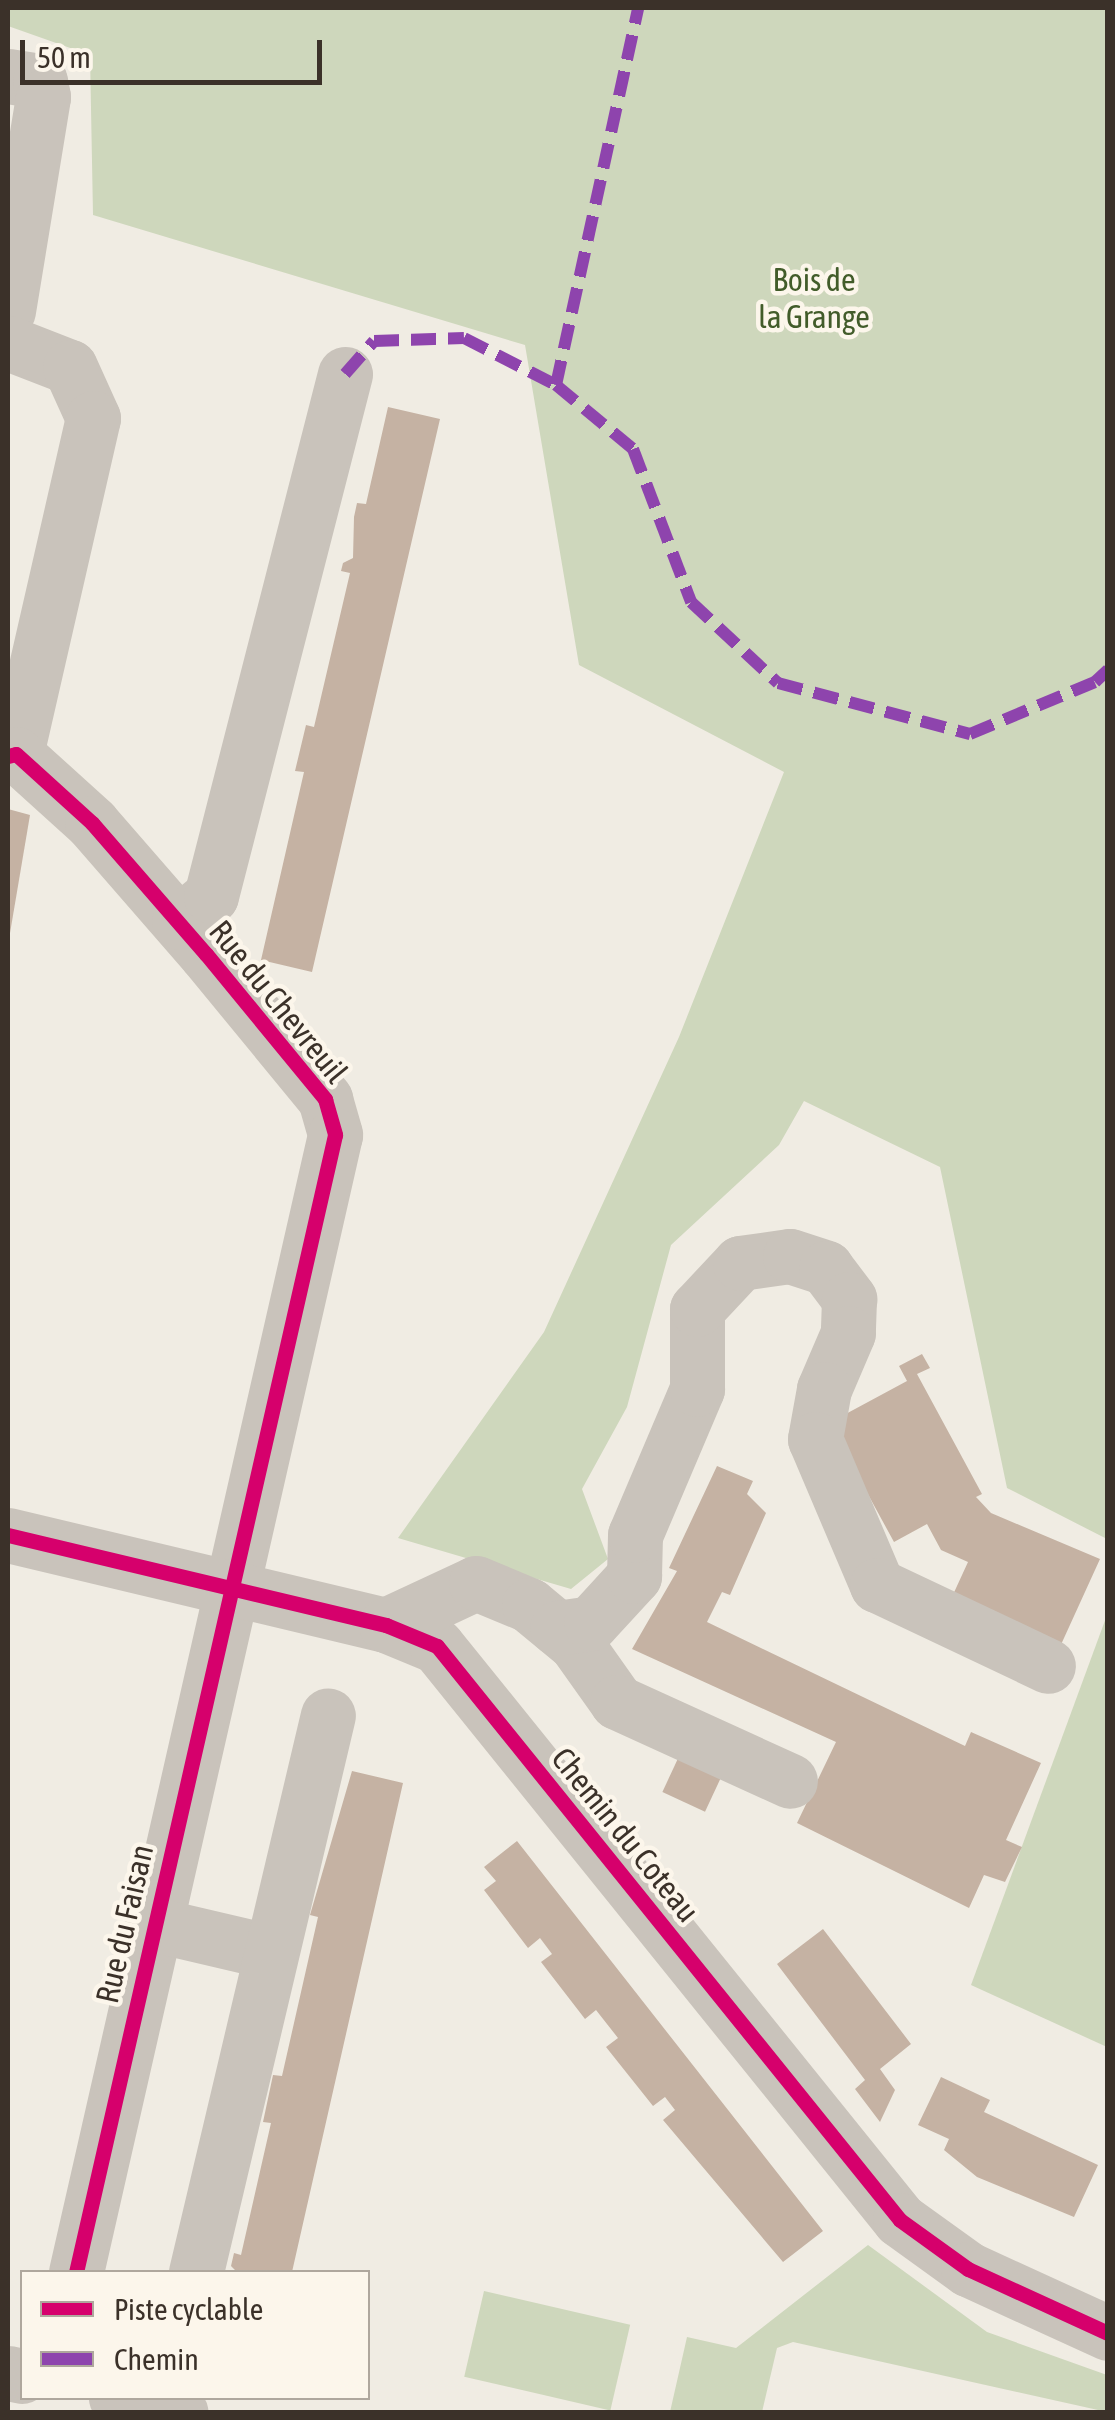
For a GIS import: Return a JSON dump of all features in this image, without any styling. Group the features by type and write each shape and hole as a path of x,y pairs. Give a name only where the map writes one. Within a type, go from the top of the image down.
{"street":[{"path":"8,76 40,81 43,97 8,311"},
{"path":"8,342 70,366 93,418 12,755"},
{"name":"Rue du Chevreuil","path":"179,922 212,896 345,374"},
{"name":"Rue du Chevreuil","path":"12,755 92,823 325,1098 334,1136 228,1588"},
{"path":"557,1628 591,1622 634,1576 635,1534 697,1389 697,1309 740,1263 790,1256 826,1268 849,1299 848,1334 824,1389 815,1439 877,1585 1048,1666"},
{"name":"Chemin du Coteau","path":"8,1535 386,1625 437,1646 900,2220 968,2270 1108,2333"},
{"path":"386,1625 476,1583 529,1605 557,1628 618,1702 790,1780"},
{"name":"Rue du Faisan","path":"76,2270 228,1588"},
{"path":"196,2270 328,1715"},
{"path":"152,1924 271,1952"},
{"path":"125,2400 180,2412"}],"green space":[{"name":"Bois de la Grange","path":"8,8 1107,8 1107,1539 1007,1488 940,1167 804,1101 779,1145 671,1245 627,1407 582,1489 608,1559 571,1589 398,1538 544,1332 679,1037 784,772 579,665 525,345 93,215 90,55 8,26"},
{"path":"1107,1615 1107,2047 971,1985"},
{"path":"868,2245 987,2332 1107,2375 1107,2412 793,2342 777,2348 762,2412 670,2412 687,2337 736,2348"},
{"path":"484,2291 630,2325 610,2410 464,2377"}],"building":[{"path":"388,407 440,419 312,972 261,960 304,772 295,771 306,725 314,727 350,573 341,571 343,563 353,558 357,503 366,504"},
{"path":"8,809 30,815 9,939 8,939"},
{"path":"922,1354 930,1368 917,1374 982,1494 976,1497 991,1513 1100,1559 1059,1649 951,1599 968,1562 941,1550 927,1524 894,1542 829,1423 907,1381 899,1366"},
{"path":"717,1466 753,1481 747,1494 766,1513 730,1595 722,1592 707,1622 965,1746 971,1732 1041,1763 1006,1840 1022,1847 1005,1882 984,1875 969,1908 797,1823 836,1742 632,1649 677,1571 669,1568"},
{"path":"681,1752 724,1772 705,1812 662,1792"},
{"path":"352,1771 403,1783 292,2270 235,2270 231,2266 234,2253 241,2255 271,2123 263,2122 273,2075 282,2076 318,1917 310,1915"},
{"path":"517,1841 823,2231 783,2262 663,2120 675,2110 665,2097 653,2106 606,2047 618,2038 596,2010 585,2019 541,1962 552,1954 540,1938 528,1948 484,1890 496,1881 484,1867"},
{"path":"823,1929 911,2044 880,2069 895,2090 880,2122 855,2089 865,2080 777,1964"},
{"path":"941,2077 990,2100 984,2112 1098,2165 1074,2217 977,2177 944,2150 949,2139 918,2125"}],"marked path":[{"path":"556,385 638,8"},
{"path":"345,374 374,341 464,338 556,385 633,449 691,602 778,683 970,734 1095,682 1108,670"}],"cycle path":[{"path":"8,756 16,754 92,823 206,954 325,1099 335,1135 76,2270"},
{"path":"8,1535 386,1625 437,1646 900,2220 968,2269 1108,2333"}]}
